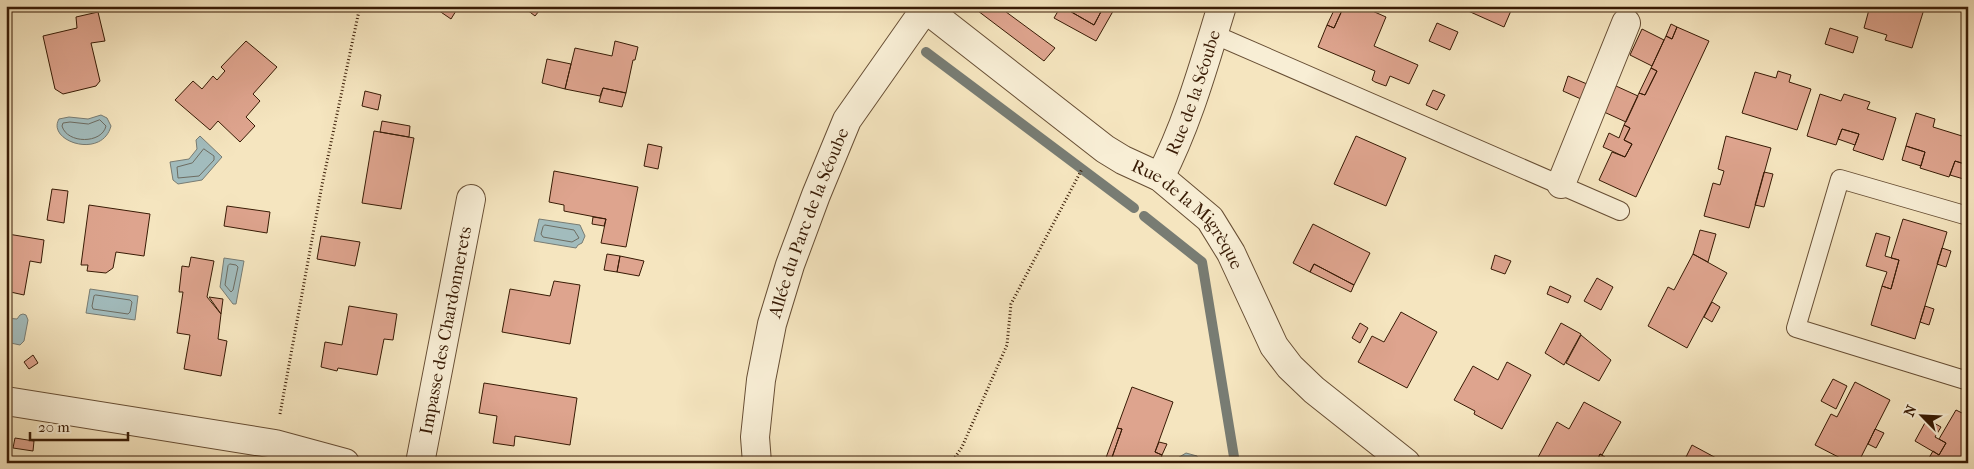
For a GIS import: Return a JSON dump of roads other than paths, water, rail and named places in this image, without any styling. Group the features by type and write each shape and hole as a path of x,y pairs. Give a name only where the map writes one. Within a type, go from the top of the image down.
{"street":[{"name":"Rue de la Séoube","path":"1160,177 1174,150 1184,123 1222,6"},
{"name":"Rue de la Migrèque","path":"923,7 1096,142 1123,160 1160,177 1210,219 1231,253 1274,346 1290,367 1314,390 1406,463"},
{"name":"Allée du Parc de la Séoube","path":"757,463 755,437 761,380 772,324 790,265 847,120 923,7"},
{"path":"1561,184 1626,23"},
{"name":"Impasse des Chardonnerets","path":"420,463 471,199"},
{"path":"6,400 346,463"}],"lane":[{"path":"1213,34 1620,211"},
{"path":"1968,216 1840,180 1796,328 1968,381"}],"water":[{"path":"101,115 107,118 111,126 106,136 97,142 87,145 67,140 60,134 57,127 59,119 69,117 88,119"},
{"path":"200,136 222,157 202,180 178,184 173,180 170,162 189,159 197,149 196,140"},
{"path":"539,219 580,225 585,236 582,243 576,248 534,241"},
{"path":"224,258 244,261 236,304 233,304 220,287"},
{"path":"90,289 138,296 135,320 86,313"},
{"path":"23,314 26,315 28,320 24,341 20,345 6,342 6,318 17,319"},
{"path":"1186,453 1197,456 1200,463 1175,463 1176,459"}],"waterway":[{"path":"926,52 1134,208"},
{"path":"1144,216 1202,262 1235,463"}]}
